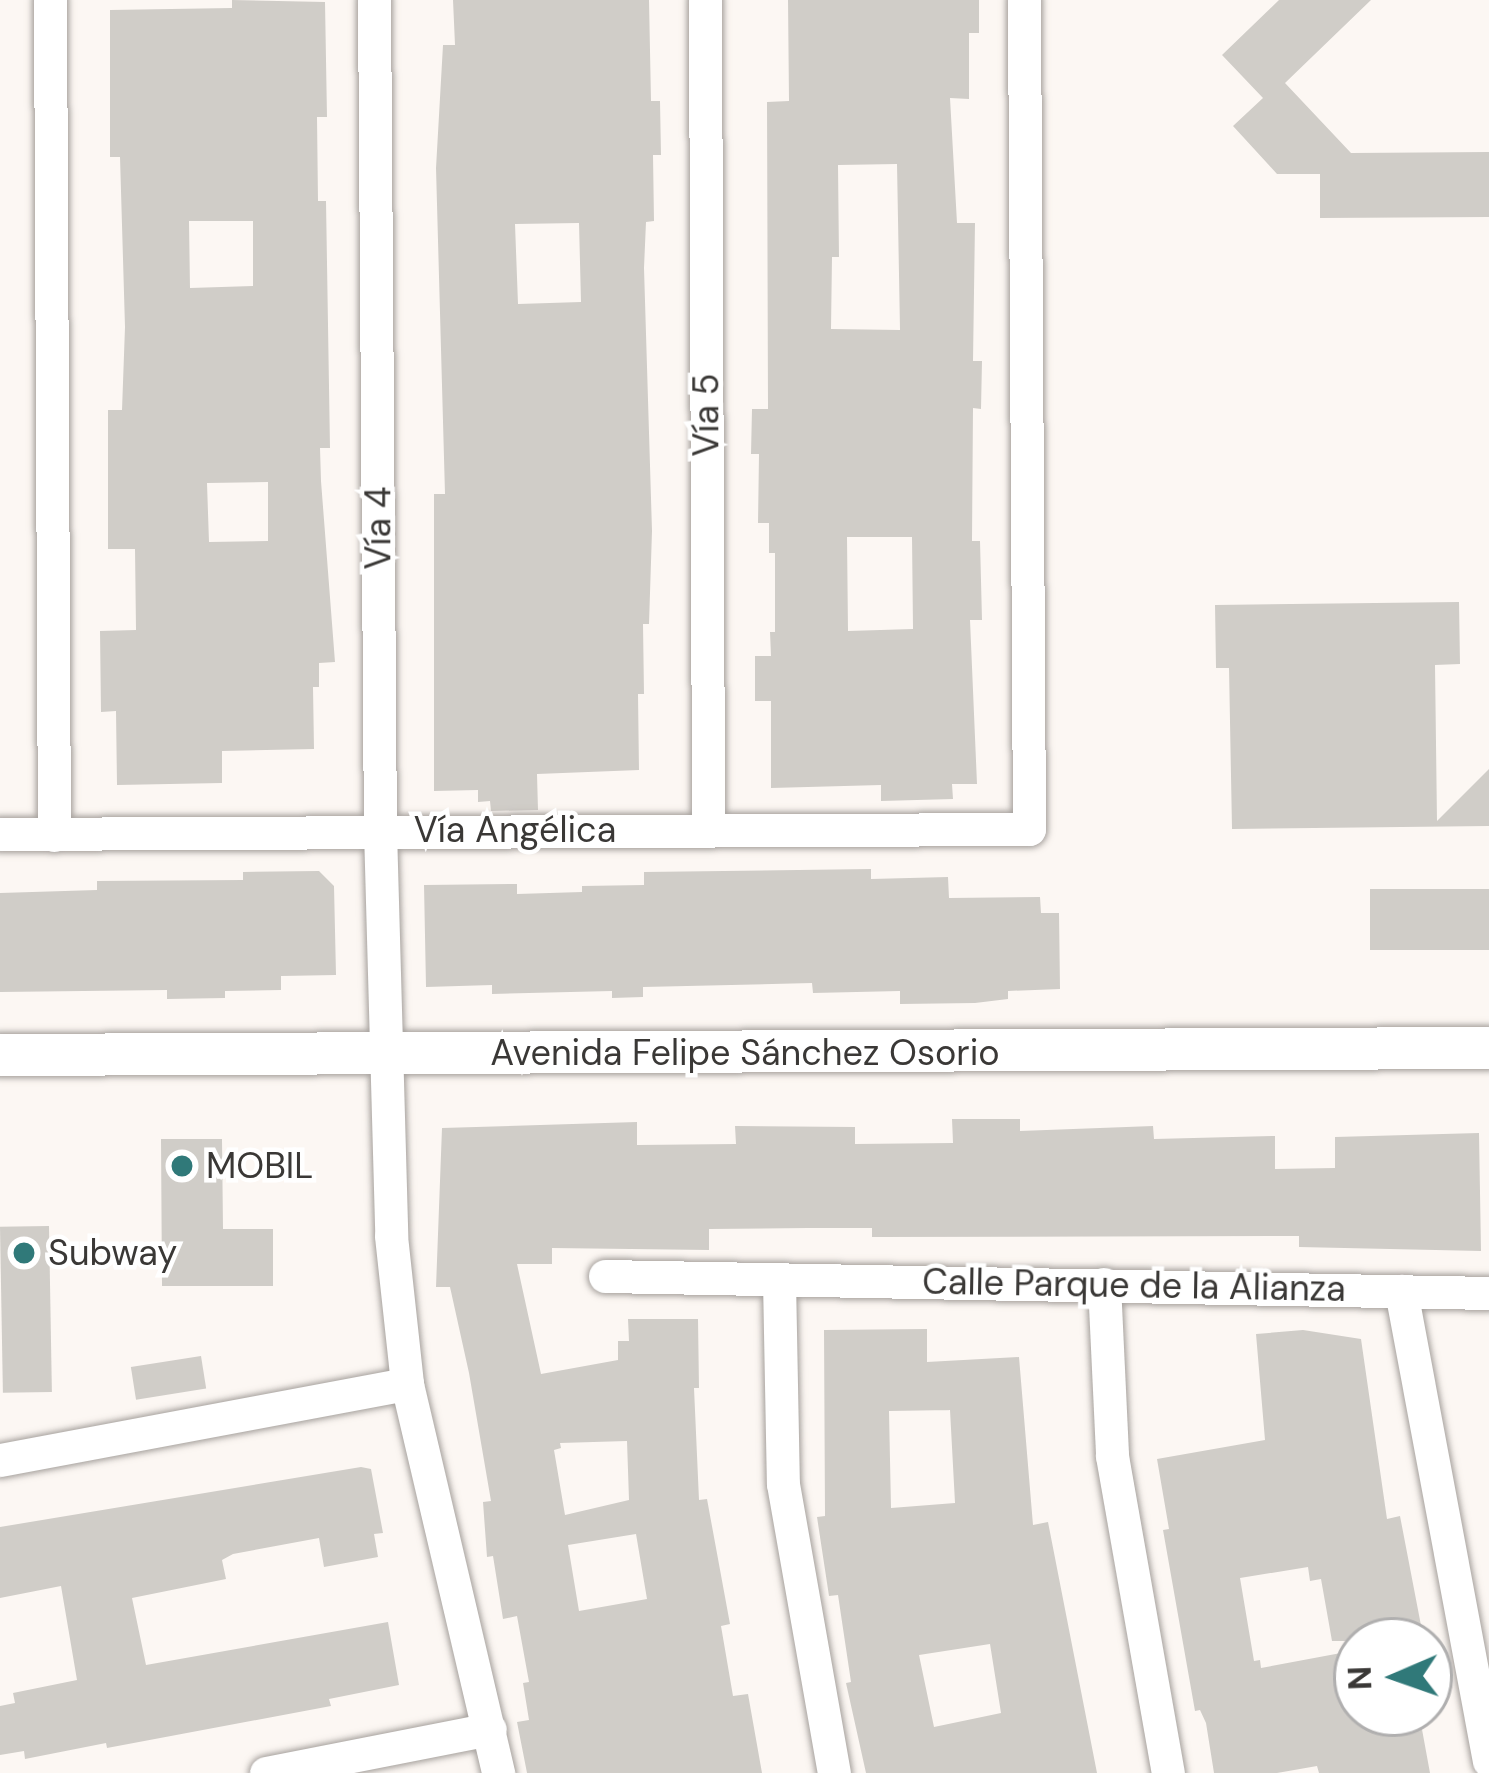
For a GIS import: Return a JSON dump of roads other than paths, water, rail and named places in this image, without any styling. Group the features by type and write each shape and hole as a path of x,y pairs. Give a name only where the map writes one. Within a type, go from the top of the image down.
{"street":[{"path":"50,0 54,835"},
{"name":"Vía 4","path":"374,0 380,830 391,1236 407,1384 498,1773"},
{"name":"Vía 5","path":"705,0 708,830"},
{"name":"Vía Angélica","path":"0,834 1029,830 1024,0"},
{"name":"Avenida Felipe Sánchez Osorio","path":"0,1055 1489,1048"},
{"name":"Calle Parque de la Alianza","path":"605,1276 1489,1293"},
{"path":"779,1280 783,1484 834,1773"},
{"path":"1104,1284 1112,1456 1168,1773"},
{"path":"1401,1291 1489,1761"},
{"path":"0,1460 407,1384"},
{"path":"266,1773 490,1730"}],"place":[{"name":"MOBIL","path":"182,1166"},
{"name":"Subway","path":"24,1253"}]}
